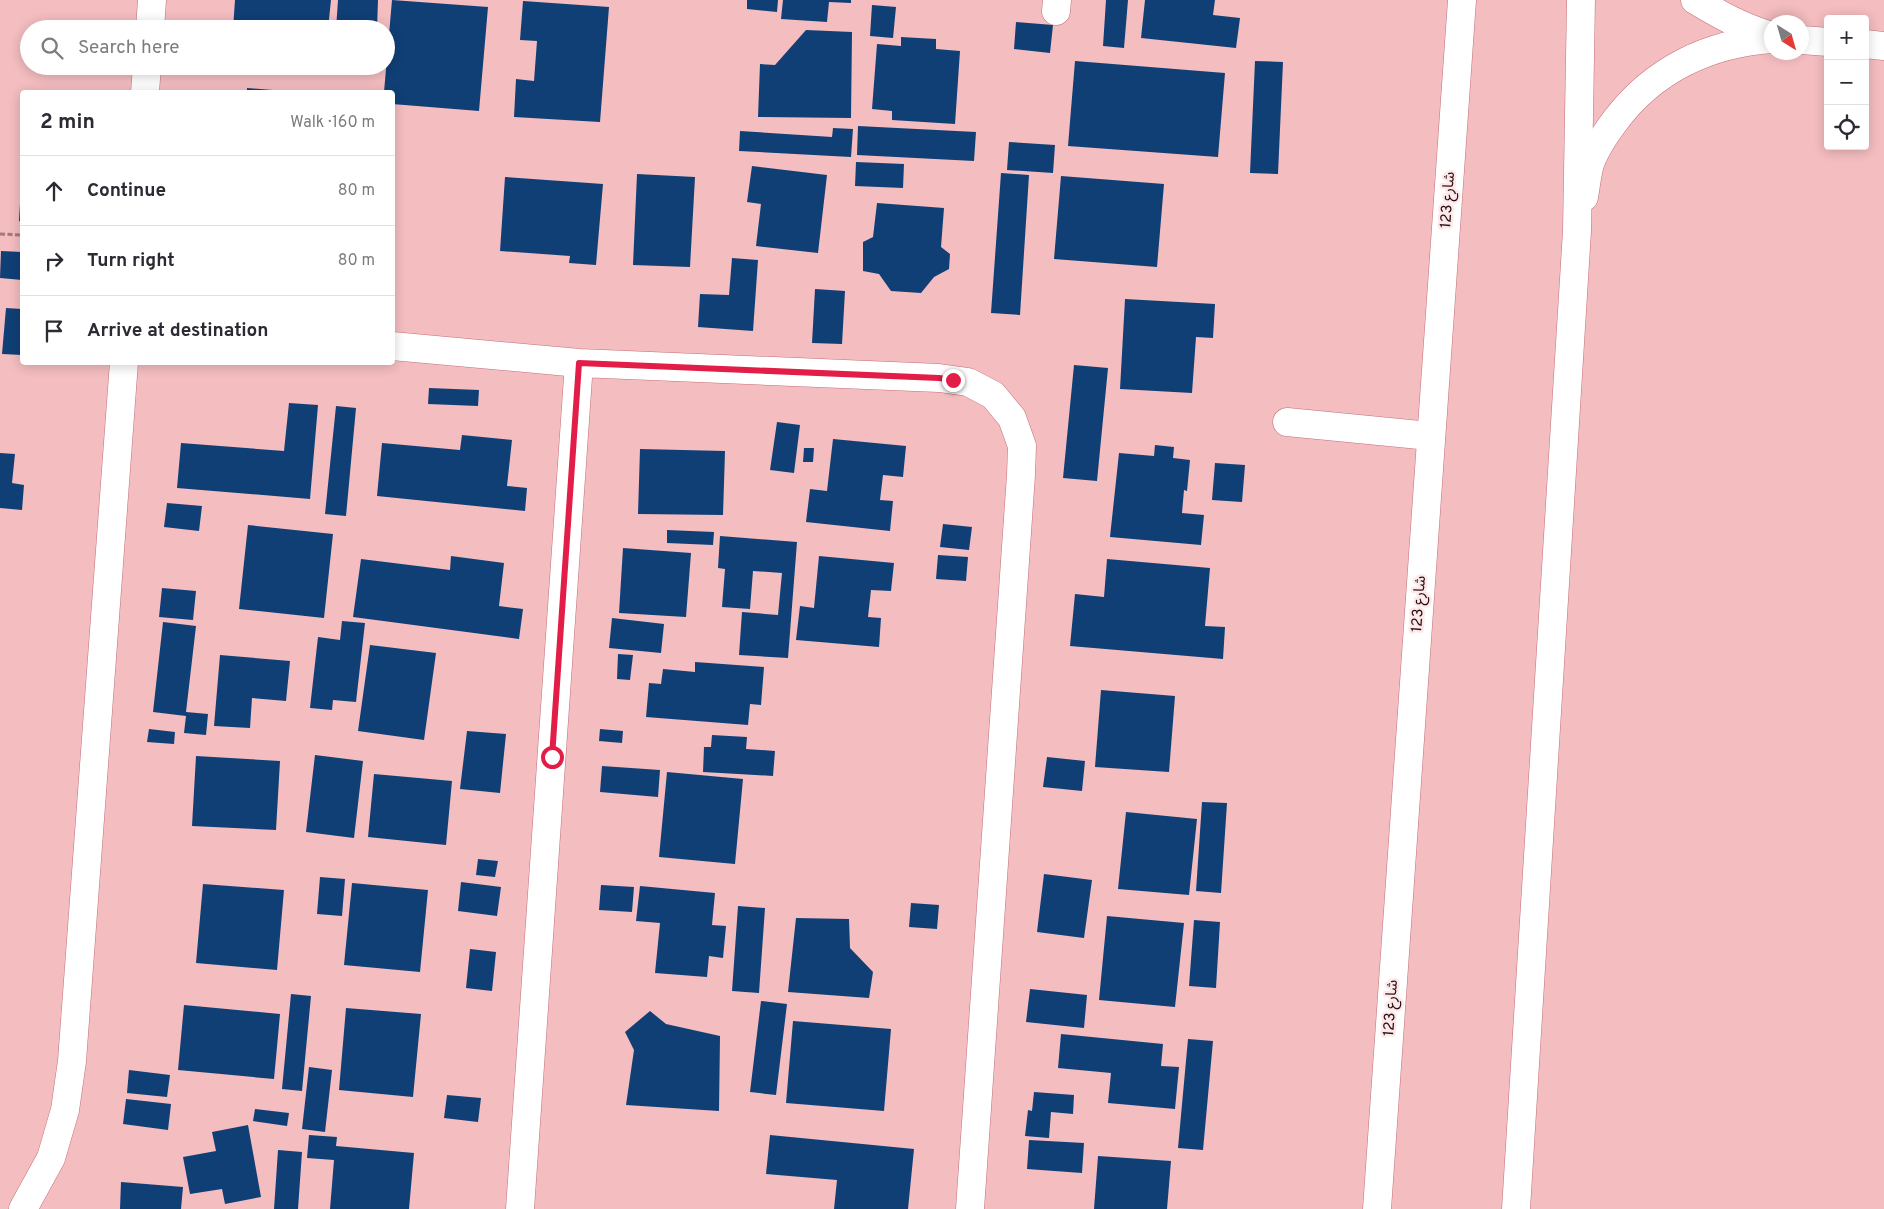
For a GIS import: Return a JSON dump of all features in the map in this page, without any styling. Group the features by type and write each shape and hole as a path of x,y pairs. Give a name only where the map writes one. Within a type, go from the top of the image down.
{"street":[{"path":"151,20 152,0"},
{"name":"شارع 123","path":"1377,1209 1462,0"},
{"path":"1516,1209 1577,231 1581,0"},
{"path":"1695,0 1722,16 1764,35"},
{"path":"1577,231 1590,163 1606,132 1627,105 1653,81 1682,62 1714,49 1748,40 1764,39"},
{"path":"1809,41 1824,42"},
{"path":"1869,44 1884,46"},
{"path":"145,90 146,75"},
{"path":"395,346 579,363 939,378 968,382 993,395 1012,418 1022,446 1021,475 970,1209"},
{"path":"520,1209 579,363"},
{"path":"23,1209 51,1158 65,1110 72,1061 124,365"},
{"path":"1287,422 1430,436"}],"path":[{"path":"0,234 20,236"}],"building":[{"path":"235,0 331,0 329,20 234,20"},
{"path":"338,0 378,0 377,20 337,20"},
{"path":"392,0 488,7 479,111 395,104 395,90 384,90 385,75 395,75 395,20 390,20"},
{"path":"747,0 778,0 777,12 747,9"},
{"path":"783,0 851,0 851,3 829,2 827,22 781,19"},
{"path":"1106,0 1128,0 1124,48 1103,46"},
{"path":"1145,0 1215,0 1213,15 1240,18 1236,48 1141,38"},
{"path":"523,1 609,7 600,122 514,117 516,79 534,81 537,41 520,40"},
{"path":"872,5 896,7 893,38 870,36"},
{"path":"1016,22 1053,25 1050,53 1014,49"},
{"path":"806,30 852,32 851,118 758,117 760,64 775,65"},
{"path":"901,37 936,39 936,49 960,51 955,124 892,120 892,111 872,109 877,44 901,46"},
{"path":"1075,61 1225,73 1218,157 1068,146"},
{"path":"1255,61 1283,62 1278,174 1250,173"},
{"path":"247,88 272,90 247,90"},
{"path":"858,126 976,132 974,161 857,155"},
{"path":"833,128 853,129 851,157 739,151 740,131 832,137"},
{"path":"1009,142 1055,145 1053,173 1007,170"},
{"path":"856,162 904,164 903,188 855,186"},
{"path":"752,166 827,175 818,253 756,246 761,204 747,202"},
{"path":"1001,173 1029,175 1020,315 991,313"},
{"path":"637,174 695,177 690,267 633,265"},
{"path":"1061,176 1164,184 1157,267 1054,259"},
{"path":"505,177 603,184 596,265 569,263 570,256 500,251"},
{"path":"877,203 944,208 941,247 950,254 949,269 934,277 921,293 891,291 879,274 863,271 863,242 873,237"},
{"path":"1,251 20,252 20,280 0,278"},
{"path":"732,258 758,260 753,331 698,327 700,294 729,295"},
{"path":"815,289 845,291 842,344 812,343"},
{"path":"1125,299 1215,304 1213,338 1196,337 1192,393 1120,389"},
{"path":"6,308 20,309 20,355 2,354"},
{"path":"1074,365 1108,368 1097,481 1063,478"},
{"path":"429,388 479,390 478,406 428,404"},
{"path":"289,403 318,405 310,499 177,488 181,443 284,451"},
{"path":"336,406 356,408 346,516 325,514"},
{"path":"777,422 800,425 794,473 770,470"},
{"path":"462,435 512,440 507,486 527,488 525,511 377,496 382,443 460,450"},
{"path":"833,439 906,446 903,477 883,475 880,500 893,501 890,531 806,522 810,489 827,491"},
{"path":"1155,445 1174,447 1173,458 1190,460 1187,491 1184,490 1182,513 1204,515 1201,545 1110,537 1119,453 1154,456"},
{"path":"804,448 814,448 813,462 803,462"},
{"path":"640,449 725,451 723,515 638,514"},
{"path":"0,453 15,454 12,483 24,485 22,510 0,508"},
{"path":"1215,463 1245,465 1242,502 1212,500"},
{"path":"167,503 202,506 199,531 164,527"},
{"path":"943,524 972,527 969,550 940,547"},
{"path":"248,525 333,534 324,618 239,609"},
{"path":"667,530 714,532 713,545 667,543"},
{"path":"720,536 797,542 788,658 739,655 742,612 778,615 782,573 753,571 750,609 722,607 725,569 718,568"},
{"path":"623,548 691,553 686,617 619,613"},
{"path":"938,555 968,557 966,581 936,579"},
{"path":"451,556 504,563 499,606 523,609 519,639 353,617 361,559 450,570"},
{"path":"819,556 894,563 891,591 871,590 868,617 881,618 879,647 796,640 800,606 814,608"},
{"path":"1107,559 1210,568 1205,626 1225,627 1223,659 1070,646 1075,594 1104,597"},
{"path":"162,588 196,591 193,620 159,617"},
{"path":"612,618 664,624 661,653 609,648"},
{"path":"342,621 365,623 356,702 333,700 332,710 310,708 318,637 340,640"},
{"path":"163,622 196,626 186,712 208,714 206,735 184,733 186,716 153,712"},
{"path":"370,645 436,653 424,740 358,731"},
{"path":"618,654 633,655 630,680 617,679"},
{"path":"220,655 290,661 286,701 252,698 250,728 214,726"},
{"path":"695,662 764,667 761,705 750,704 748,725 646,717 649,683 661,684 663,669 695,672"},
{"path":"1101,690 1175,696 1169,772 1095,767"},
{"path":"149,729 175,732 174,744 147,742"},
{"path":"600,729 623,731 622,743 599,741"},
{"path":"467,731 506,734 500,793 460,789"},
{"path":"712,735 747,737 746,749 775,751 773,776 703,772 704,747 711,747"},
{"path":"315,755 363,761 354,838 306,832"},
{"path":"196,756 280,761 276,830 192,826"},
{"path":"1047,757 1085,761 1082,791 1043,787"},
{"path":"602,766 660,770 658,797 600,792"},
{"path":"667,772 743,779 735,864 659,857"},
{"path":"374,774 452,781 446,845 368,837"},
{"path":"1202,802 1227,803 1221,893 1196,891"},
{"path":"1126,812 1197,819 1189,895 1118,889"},
{"path":"478,859 498,861 495,877 476,875"},
{"path":"1044,874 1092,880 1084,938 1037,932"},
{"path":"320,877 345,879 342,916 317,914"},
{"path":"461,882 501,887 497,916 458,911"},
{"path":"352,883 428,890 420,972 344,965"},
{"path":"203,884 284,890 277,970 196,963"},
{"path":"601,885 634,887 632,912 599,910"},
{"path":"640,886 715,893 712,925 726,926 723,958 709,956 707,977 655,973 660,923 636,921"},
{"path":"911,903 939,905 937,929 909,927"},
{"path":"738,906 765,908 759,993 732,991"},
{"path":"1107,916 1184,923 1175,1007 1099,1000"},
{"path":"796,918 849,919 850,948 873,972 869,998 788,992"},
{"path":"1194,920 1220,922 1216,988 1189,986"},
{"path":"470,949 496,952 492,991 466,988"},
{"path":"1030,989 1087,995 1084,1028 1026,1022"},
{"path":"291,994 311,996 302,1091 282,1089"},
{"path":"761,1001 787,1004 776,1095 750,1092"},
{"path":"184,1005 280,1014 274,1079 178,1070"},
{"path":"346,1008 421,1014 413,1097 339,1090"},
{"path":"650,1011 666,1024 720,1036 719,1111 626,1105 634,1050 625,1032"},
{"path":"793,1021 891,1029 884,1111 786,1103"},
{"path":"1061,1034 1163,1044 1161,1066 1179,1067 1175,1109 1108,1103 1111,1073 1058,1068"},
{"path":"1188,1039 1213,1041 1203,1150 1178,1148"},
{"path":"309,1067 332,1070 325,1132 302,1129"},
{"path":"129,1070 170,1075 167,1097 127,1093"},
{"path":"1034,1092 1074,1095 1073,1114 1051,1112 1049,1138 1025,1136 1028,1110 1032,1111"},
{"path":"447,1095 481,1098 478,1122 444,1118"},
{"path":"126,1099 171,1104 168,1130 123,1124"},
{"path":"255,1109 289,1113 287,1126 253,1121"},
{"path":"248,1125 261,1197 225,1204 222,1189 190,1194 183,1157 216,1151 212,1132"},
{"path":"309,1135 337,1137 336,1146 414,1153 409,1209 330,1209 334,1160 307,1158"},
{"path":"770,1135 914,1149 908,1209 834,1209 837,1180 766,1174"},
{"path":"1029,1140 1084,1143 1082,1173 1027,1169"},
{"path":"278,1150 302,1152 298,1209 274,1209"},
{"path":"1098,1156 1171,1161 1167,1209 1094,1209"},
{"path":"121,1182 183,1187 181,1209 120,1209"}],"route":[{"path":"552,757 579,363 953,380"}]}
